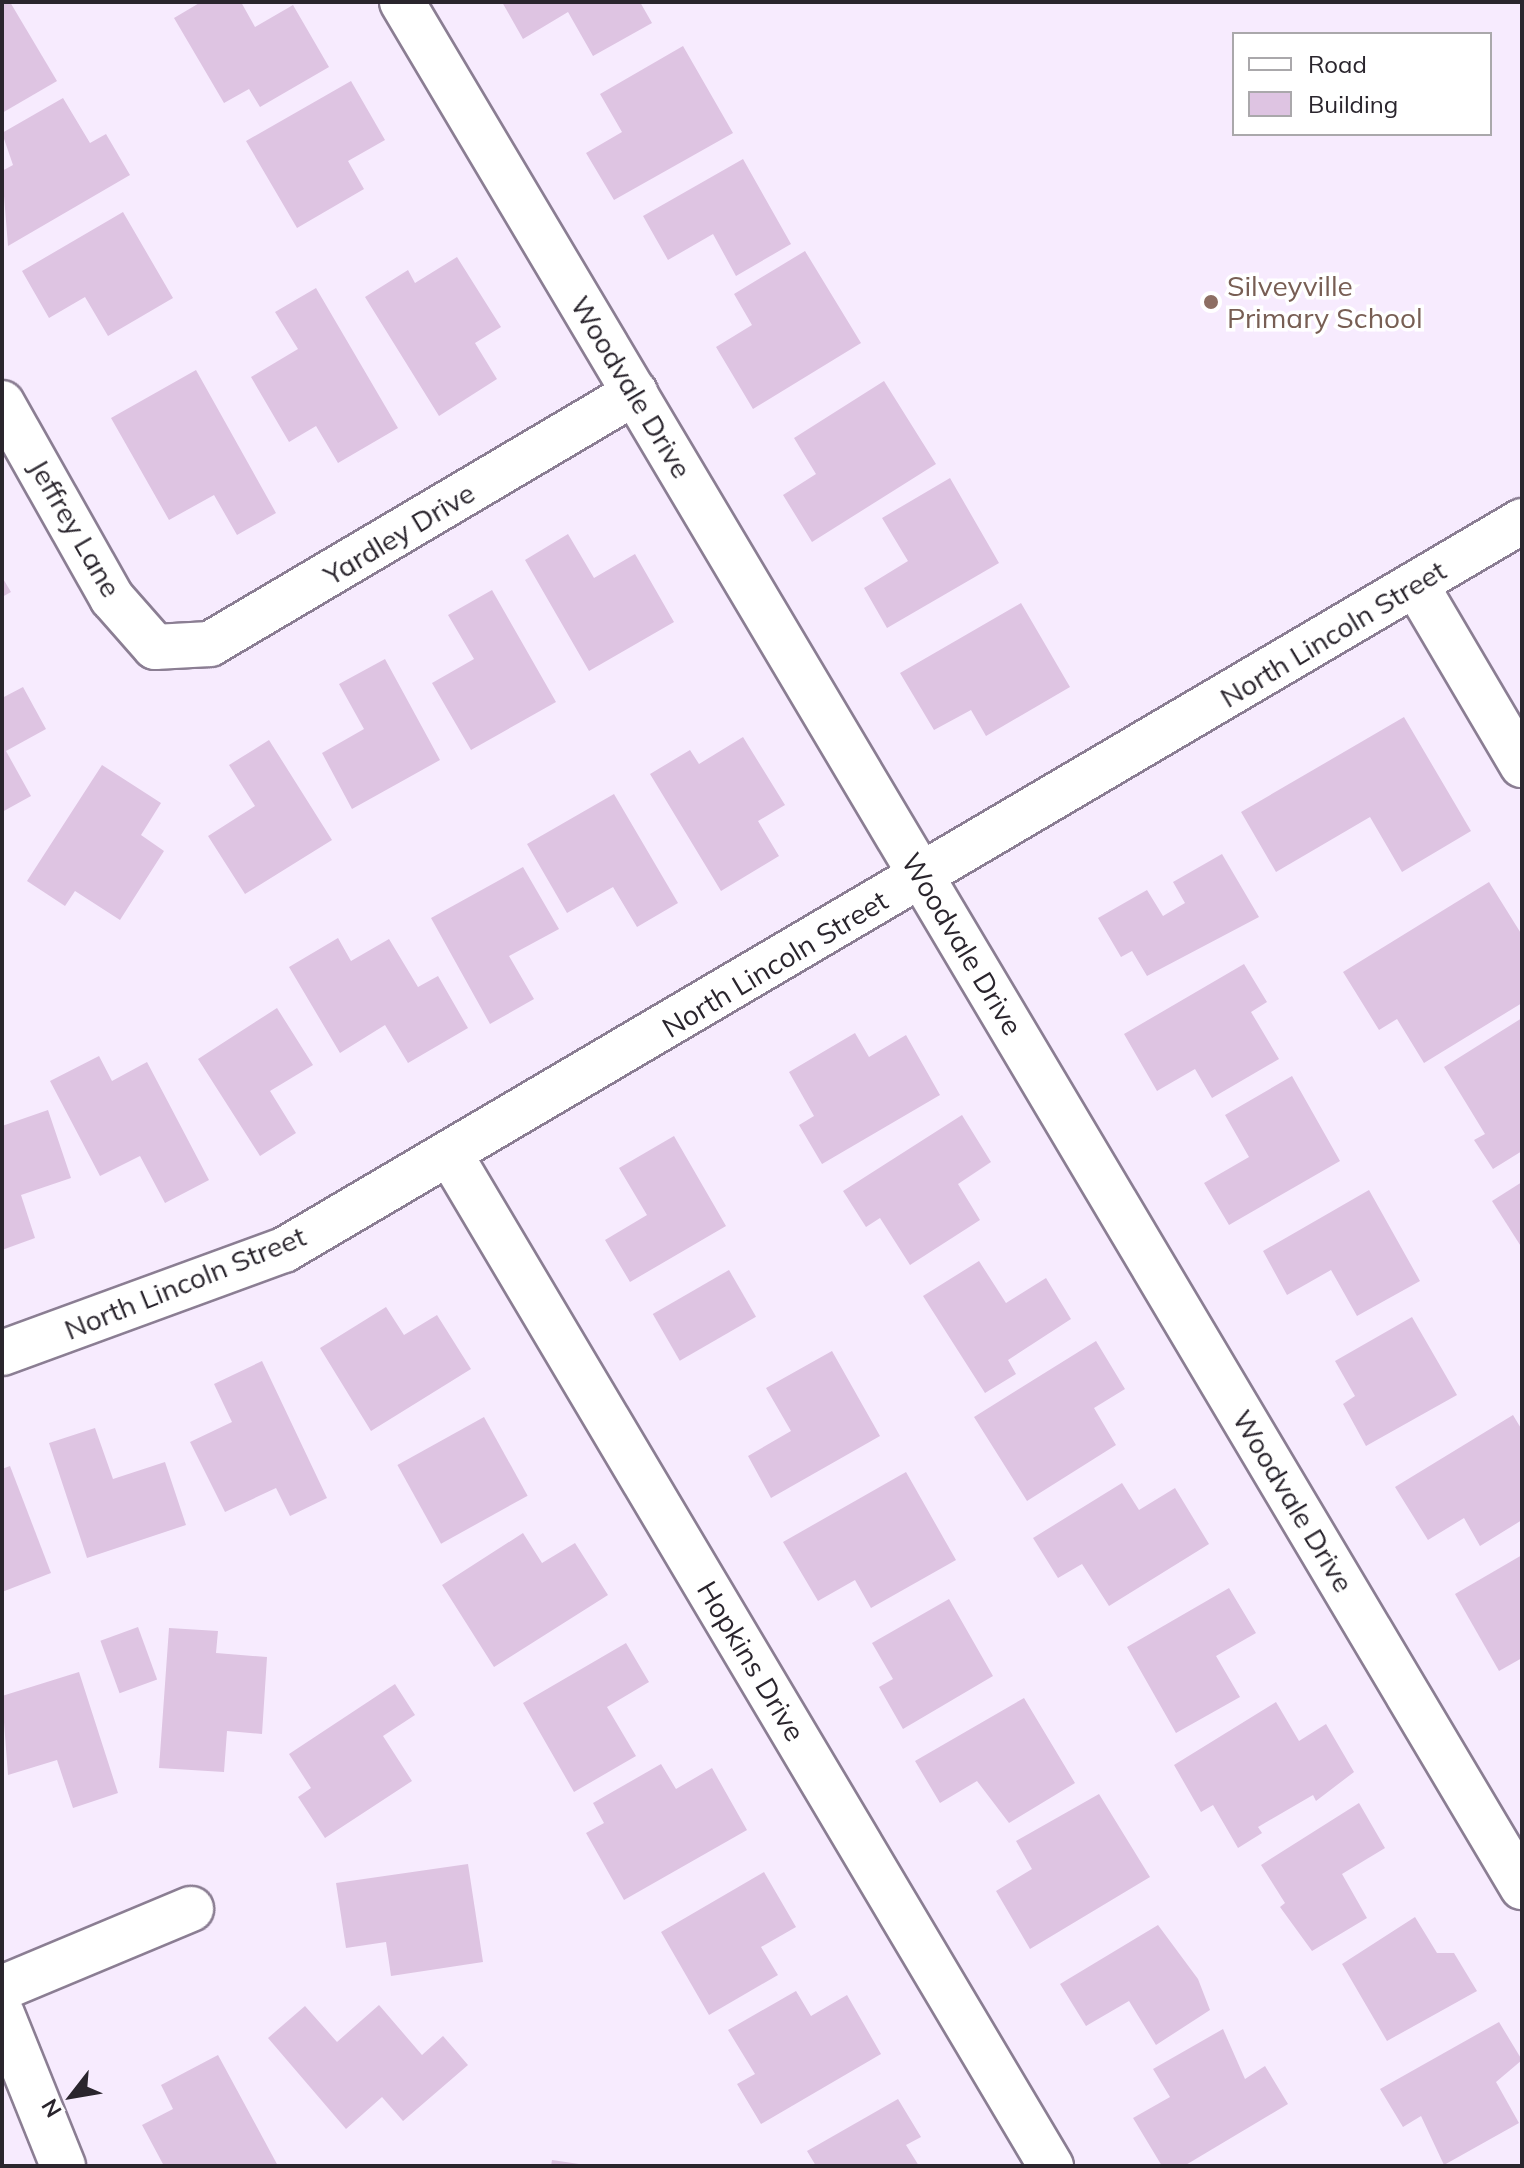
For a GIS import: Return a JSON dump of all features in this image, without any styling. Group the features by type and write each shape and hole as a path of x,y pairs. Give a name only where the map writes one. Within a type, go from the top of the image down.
{"street":[{"name":"Woodvale Drive","path":"402,2 1522,1887"},
{"name":"Yardley Drive","path":"155,647 210,644 635,393"},
{"name":"Jeffrey Lane","path":"2,403 112,598 155,647"},
{"name":"North Lincoln Street","path":"2,1353 284,1250 451,1156 1522,521"},
{"path":"1416,585 1522,765"},
{"name":"Hopkins Drive","path":"451,1156 1051,2166"},
{"path":"2,1988 191,1909"},
{"path":"2,2014 63,2166"}],"building":[{"path":"2,2 10,2 57,81 2,113"},
{"path":"201,2 241,2 255,27 293,5 329,67 260,107 249,89 224,103 174,18"},
{"path":"502,2 640,2 652,23 593,56 568,12 523,39"},
{"path":"683,46 733,133 614,200 586,153 622,132 600,94"},
{"path":"351,81 385,140 348,161 364,189 297,228 246,141"},
{"path":"63,98 90,143 106,134 130,175 8,246 2,171 13,165 2,133"},
{"path":"743,159 791,244 736,276 713,234 668,260 643,216"},
{"path":"123,212 173,298 108,336 85,297 49,318 22,271"},
{"path":"805,251 861,343 753,409 716,347 752,325 734,294"},
{"path":"457,257 501,327 475,343 497,379 439,416 365,297 408,270 415,283"},
{"path":"316,288 398,428 338,463 316,426 289,442 251,377 298,349 275,312"},
{"path":"196,370 276,513 237,535 214,495 169,520 111,418"},
{"path":"884,381 936,464 812,542 783,495 816,474 794,438"},
{"path":"950,478 999,563 887,628 864,588 908,561 882,518"},
{"path":"568,534 594,578 635,554 674,622 589,671 525,560"},
{"path":"2,577 11,592 2,597"},
{"path":"492,590 556,702 471,750 432,683 474,659 448,615"},
{"path":"1021,603 1070,687 986,736 971,710 934,730 900,673"},
{"path":"385,659 440,760 352,809 322,753 364,729 339,684"},
{"path":"23,687 46,729 6,751 31,796 2,812 2,698"},
{"path":"1404,717 1471,831 1402,872 1370,817 1276,872 1241,812"},
{"path":"743,737 785,805 758,821 779,856 721,891 650,774 690,750 699,764"},
{"path":"269,740 332,840 245,894 208,836 255,806 229,765"},
{"path":"102,765 161,803 141,835 164,851 120,920 75,891 65,906 27,881"},
{"path":"614,794 678,903 637,927 613,887 567,913 527,844"},
{"path":"1222,854 1259,917 1147,976 1132,951 1121,957 1098,918 1147,890 1163,916 1185,903 1173,882"},
{"path":"523,867 559,929 509,956 534,999 490,1024 431,918"},
{"path":"1489,882 1522,935 1522,1003 1424,1063 1397,1019 1379,1030 1343,972"},
{"path":"338,938 351,961 389,939 418,987 438,976 468,1028 408,1063 385,1025 340,1053 289,967"},
{"path":"1244,964 1267,1002 1251,1012 1279,1059 1212,1098 1195,1069 1157,1091 1124,1034"},
{"path":"277,1008 313,1065 270,1091 296,1133 260,1156 198,1059"},
{"path":"1522,1018 1522,1151 1493,1169 1474,1140 1485,1134 1444,1067"},
{"path":"855,1033 869,1057 906,1035 940,1095 822,1164 799,1125 814,1116 789,1072"},
{"path":"99,1056 112,1081 147,1062 209,1180 165,1203 140,1156 100,1176 50,1081"},
{"path":"1292,1076 1340,1161 1229,1225 1204,1183 1249,1157 1225,1115"},
{"path":"48,1110 71,1178 21,1195 35,1238 2,1250 2,1126"},
{"path":"962,1115 991,1162 958,1184 980,1220 910,1265 880,1218 866,1227 843,1191"},
{"path":"674,1136 726,1226 630,1282 605,1240 647,1215 619,1168"},
{"path":"1522,1182 1522,1248 1492,1201"},
{"path":"1369,1190 1420,1281 1357,1316 1331,1270 1287,1295 1263,1251"},
{"path":"979,1261 1006,1303 1046,1278 1071,1319 1008,1360 1016,1374 985,1393 923,1296"},
{"path":"729,1270 756,1317 680,1361 653,1314"},
{"path":"386,1307 404,1335 437,1315 471,1369 371,1431 320,1348"},
{"path":"1412,1317 1457,1395 1366,1446 1343,1404 1355,1396 1335,1361"},
{"path":"1096,1341 1125,1389 1094,1408 1116,1445 1027,1501 974,1417"},
{"path":"832,1351 880,1436 771,1498 748,1456 791,1431 766,1388"},
{"path":"262,1361 327,1498 290,1516 276,1488 225,1512 190,1442 232,1422 214,1384"},
{"path":"1513,1415 1522,1430 1522,1520 1480,1546 1464,1518 1428,1540 1395,1487"},
{"path":"484,1417 528,1496 441,1544 397,1465"},
{"path":"95,1428 113,1479 165,1462 186,1525 87,1558 49,1443"},
{"path":"10,1466 51,1573 2,1592 2,1469"},
{"path":"906,1472 956,1560 871,1608 855,1580 818,1601 783,1542"},
{"path":"1122,1483 1139,1510 1175,1488 1209,1544 1109,1606 1082,1564 1058,1578 1033,1538"},
{"path":"523,1533 542,1563 575,1543 608,1595 494,1667 442,1585"},
{"path":"1522,1555 1522,1658 1499,1671 1455,1594"},
{"path":"1229,1588 1256,1633 1216,1656 1240,1697 1176,1733 1127,1647"},
{"path":"949,1599 993,1676 903,1729 879,1687 893,1679 872,1643"},
{"path":"138,1627 157,1680 120,1693 100,1641"},
{"path":"169,1628 218,1631 216,1653 267,1657 262,1734 227,1731 224,1772 159,1768"},
{"path":"626,1643 649,1682 607,1707 636,1756 574,1792 523,1703"},
{"path":"79,1672 118,1793 73,1808 57,1760 8,1775 2,1696"},
{"path":"395,1684 415,1715 383,1736 412,1781 325,1838 298,1797 311,1788 289,1754"},
{"path":"1024,1698 1075,1783 1009,1823 977,1781 940,1803 915,1761"},
{"path":"1276,1702 1299,1741 1326,1724 1354,1772 1316,1801 1313,1795 1258,1827 1262,1833 1238,1848 1213,1805 1201,1812 1174,1765"},
{"path":"661,1764 676,1789 712,1768 747,1830 624,1900 586,1833 604,1823 593,1803"},
{"path":"1099,1794 1150,1877 1030,1949 996,1891 1032,1869 1016,1841"},
{"path":"1359,1803 1385,1848 1342,1874 1367,1918 1312,1951 1280,1907 1285,1903 1261,1865"},
{"path":"468,1864 483,1962 391,1976 386,1942 346,1948 336,1883"},
{"path":"764,1872 796,1927 761,1947 778,1975 709,2015 661,1932"},
{"path":"1415,1917 1437,1953 1454,1953 1477,1991 1387,2041 1342,1964"},
{"path":"1158,1925 1198,1979 1210,2010 1156,2045 1129,2001 1086,2026 1060,1984"},
{"path":"796,1991 811,2016 847,1995 881,2054 761,2124 737,2084 755,2074 728,2030"},
{"path":"379,2005 422,2055 443,2036 468,2065 403,2121 382,2097 346,2129 268,2038 305,2006 337,2042"},
{"path":"1499,2022 1522,2060 1496,2082 1519,2123 1444,2165 1421,2116 1403,2127 1380,2089"},
{"path":"1223,2029 1245,2079 1265,2066 1288,2104 1184,2166 1162,2166 1133,2118 1170,2097 1153,2069"},
{"path":"218,2055 278,2166 164,2166 142,2125 173,2109 161,2085"},
{"path":"898,2099 921,2137 906,2145 919,2166 816,2166 807,2151"},
{"path":"552,2160 579,2164 579,2166 551,2166"}],"place":[{"name":"Silveyville Primary School","path":"1211,302"}]}
